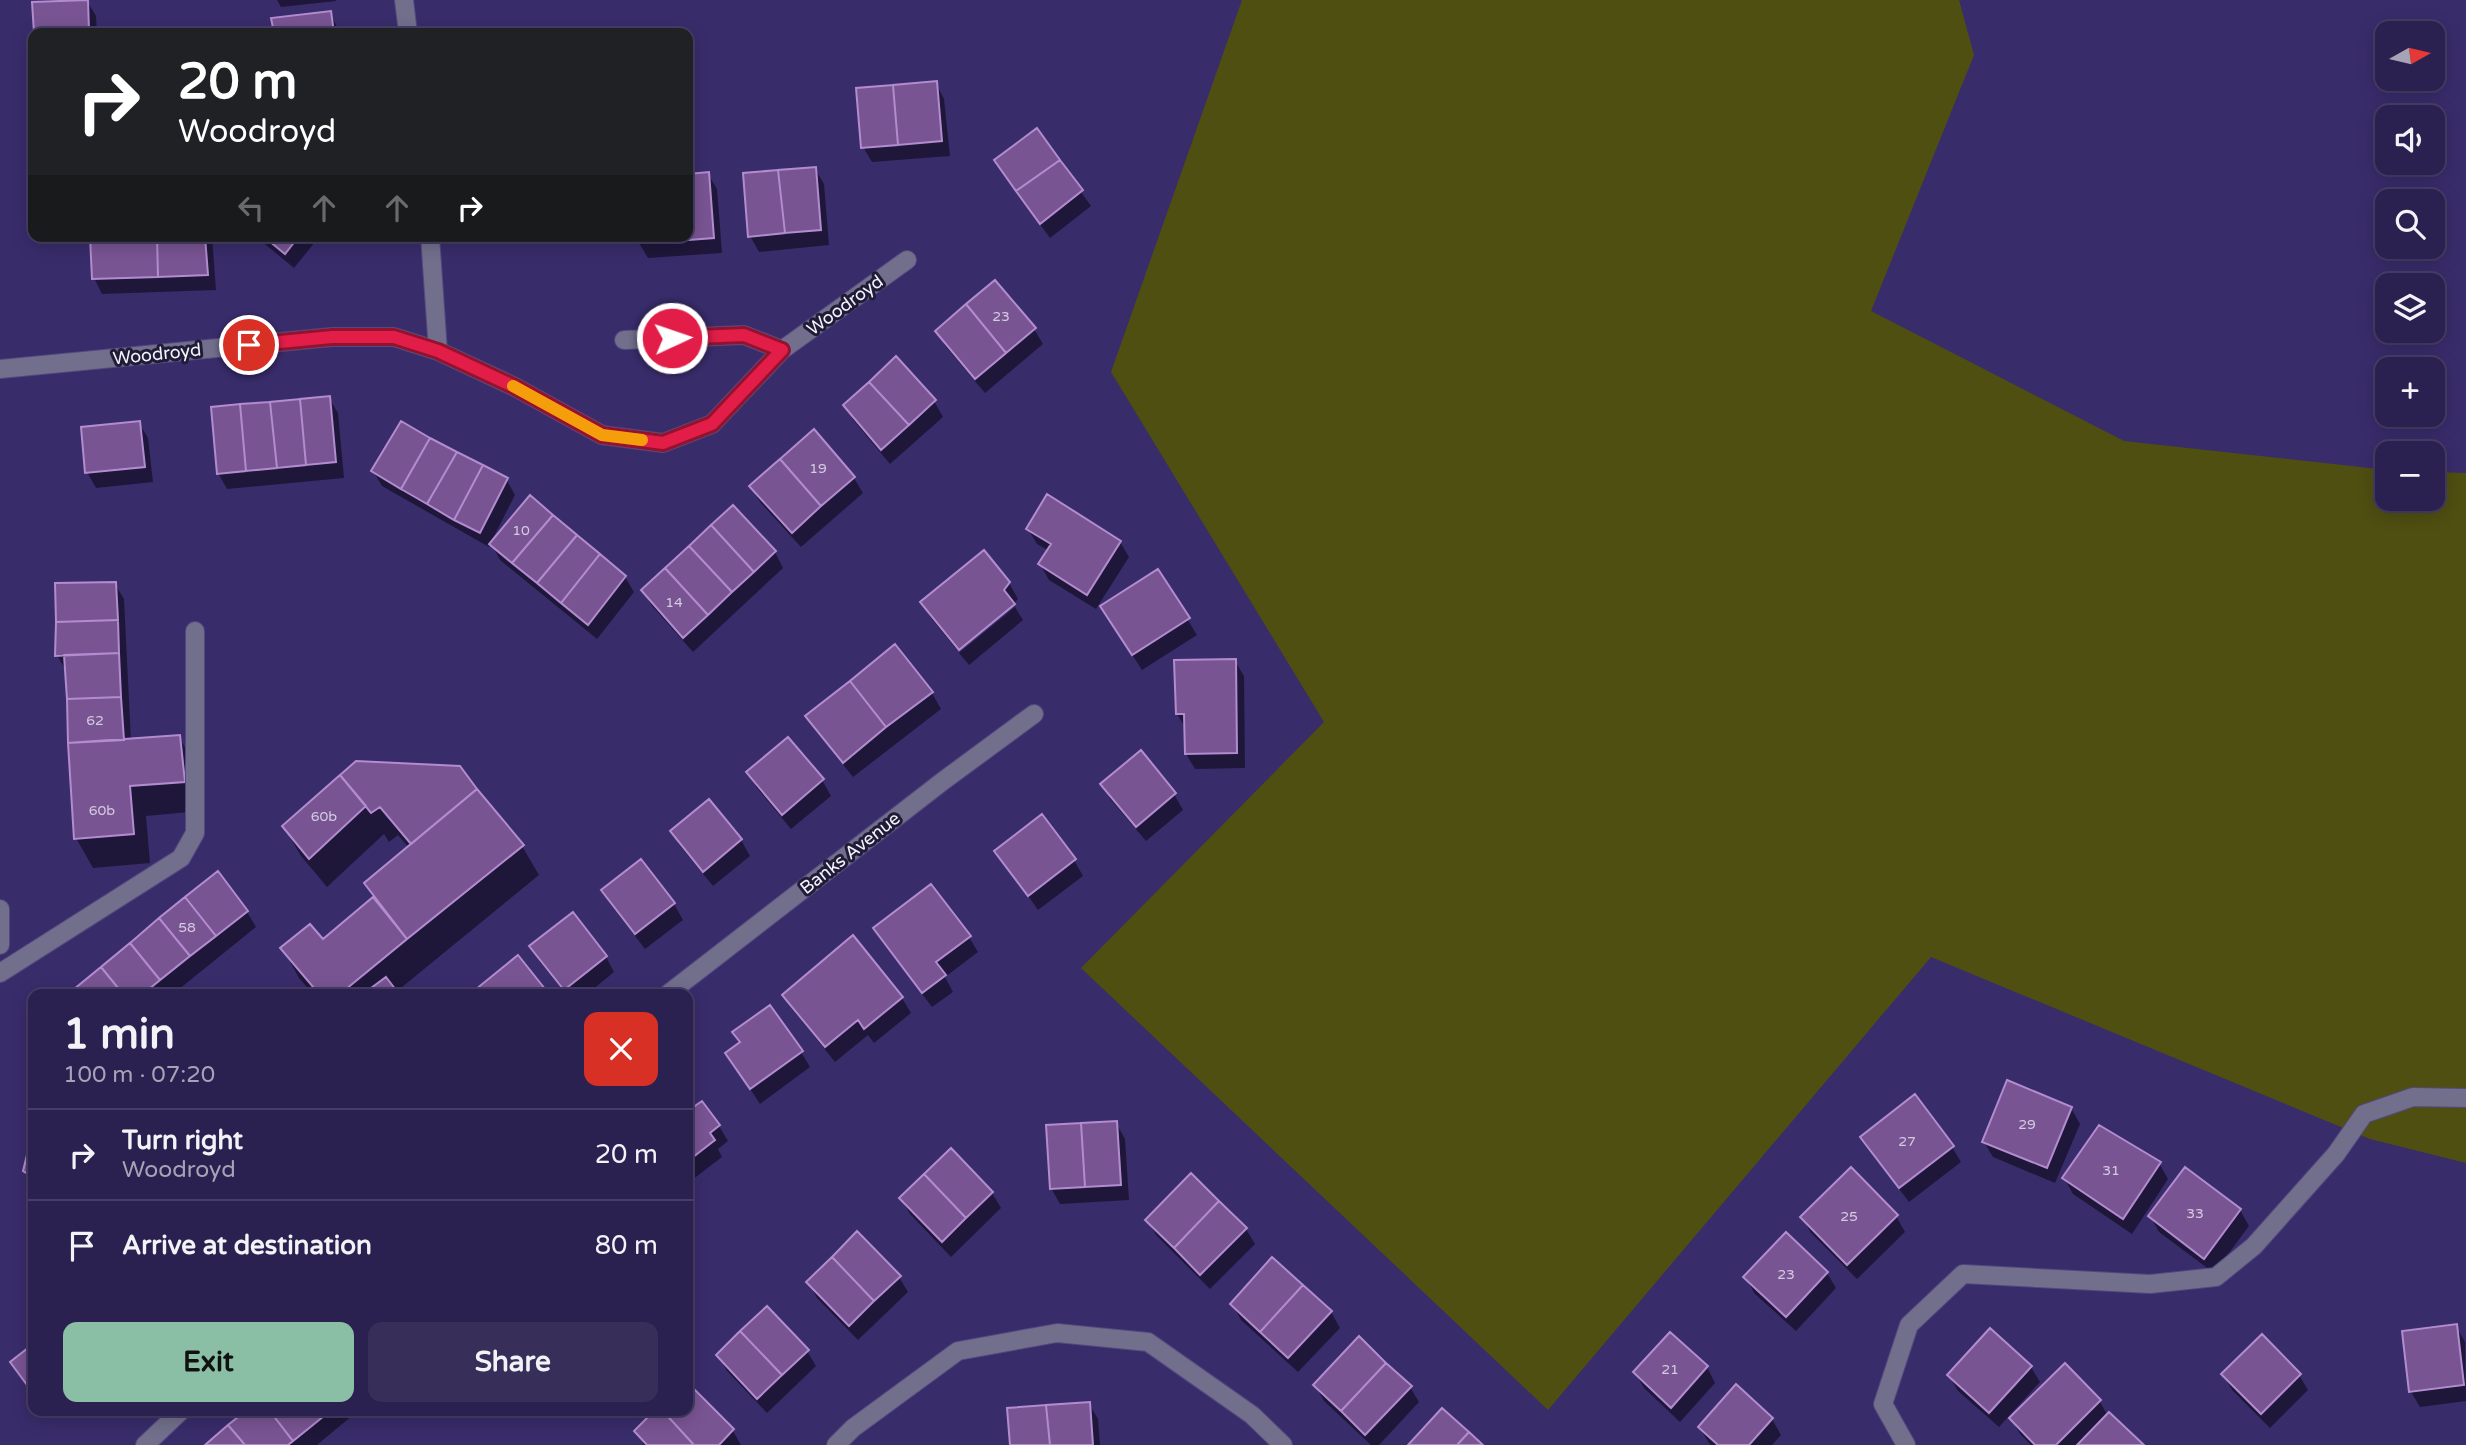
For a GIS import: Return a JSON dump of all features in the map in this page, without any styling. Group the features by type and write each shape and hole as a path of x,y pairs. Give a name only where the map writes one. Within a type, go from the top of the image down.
{"street":[{"path":"404,0 407,28"},
{"path":"430,242 438,351"},
{"name":"Woodroyd","path":"0,369 332,337 394,337 438,351 515,387 602,435 663,443 712,424 782,350 907,260"},
{"path":"624,340 744,335 782,350"},
{"path":"0,973 181,858 186,850 195,834 195,632"},
{"name":"Banks Avenue","path":"674,989 1034,714"},
{"path":"0,909 0,945"},
{"path":"1906,1445 1883,1405 1909,1325 1963,1274 2150,1284 2216,1277 2254,1246 2336,1154 2364,1114 2413,1097 2466,1098"},
{"path":"836,1445 853,1428 958,1351 1057,1333 1148,1342 1252,1415 1283,1445"},
{"path":"145,1445 176,1416"}],"shaded area":[{"path":"1242,0 1959,0 1974,55 1871,311 2124,441 2375,469 2375,511 2445,511 2445,472 2466,473 2466,1163 2370,1139 1931,957 1548,1410 1081,968 1324,722 1111,372"}],"building":[{"path":"88,0 89,28 34,28 32,2"},
{"path":"331,11 333,28 273,28 271,18"},
{"path":"937,81 942,141 898,145 893,85"},
{"path":"893,85 898,145 861,148 856,88"},
{"path":"1037,128 1060,160 1016,191 994,160"},
{"path":"1060,160 1083,190 1040,224 1016,191"},
{"path":"816,167 821,230 785,233 778,170"},
{"path":"778,170 785,233 748,237 743,173"},
{"path":"709,172 714,238 693,240 693,174"},
{"path":"90,242 157,242 158,277 92,279"},
{"path":"157,242 205,242 208,275 158,277"},
{"path":"270,242 294,242 285,254"},
{"path":"995,280 1036,328 1006,353 966,304"},
{"path":"966,304 1006,353 975,379 935,331"},
{"path":"896,356 936,400 909,425 869,382"},
{"path":"869,382 909,425 881,450 843,405"},
{"path":"330,396 336,462 306,465 300,399"},
{"path":"300,399 306,465 277,468 270,402"},
{"path":"270,402 277,468 246,471 240,404"},
{"path":"240,404 246,471 217,474 211,407"},
{"path":"140,421 145,467 85,473 81,427"},
{"path":"401,421 430,438 401,489 371,471"},
{"path":"814,429 855,477 821,506 780,459"},
{"path":"430,438 457,452 427,504 401,489"},
{"path":"457,452 483,465 454,520 427,504"},
{"path":"780,459 821,506 792,533 749,486"},
{"path":"483,465 508,478 480,533 454,520"},
{"path":"1047,494 1121,541 1087,595 1038,564 1051,544 1026,529"},
{"path":"530,495 553,515 512,563 489,544"},
{"path":"733,505 776,551 754,572 711,525"},
{"path":"553,515 577,535 537,583 512,563"},
{"path":"711,525 754,572 732,592 689,546"},
{"path":"577,535 600,554 561,603 537,583"},
{"path":"689,546 732,592 708,615 665,568"},
{"path":"984,550 1010,582 1004,590 1015,604 959,650 920,602"},
{"path":"600,554 626,576 588,625 561,603"},
{"path":"665,568 708,615 683,638 641,590"},
{"path":"1158,569 1190,618 1132,655 1100,606"},
{"path":"116,582 118,620 56,622 55,583"},
{"path":"118,620 119,653 55,656 56,622"},
{"path":"895,644 933,692 886,727 850,681"},
{"path":"119,653 121,697 67,699 64,655"},
{"path":"1236,659 1237,753 1185,754 1184,714 1176,714 1174,660"},
{"path":"850,681 886,727 843,763 805,716"},
{"path":"121,697 124,740 68,743 67,699"},
{"path":"180,735 185,782 130,786 134,834 74,839 68,743"},
{"path":"788,737 824,779 782,815 746,772"},
{"path":"1141,750 1176,793 1136,827 1100,784"},
{"path":"356,761 460,766 477,789 411,844 380,807 371,813 340,775"},
{"path":"340,775 366,806 309,859 282,826"},
{"path":"477,789 524,845 407,939 364,883"},
{"path":"709,799 742,839 703,872 670,831"},
{"path":"1042,814 1076,859 1028,896 994,851"},
{"path":"641,859 675,903 635,934 601,890"},
{"path":"218,871 248,911 216,936 185,897"},
{"path":"931,884 971,936 936,962 946,975 922,993 873,928"},
{"path":"185,897 216,936 190,956 159,918"},
{"path":"373,897 407,939 346,989 315,989 280,948 310,924 323,939"},
{"path":"573,912 607,956 563,989 529,946"},
{"path":"159,918 190,956 160,980 130,943"},
{"path":"853,935 903,997 864,1029 858,1020 825,1047 782,995"},
{"path":"130,943 160,980 149,989 119,989 101,967"},
{"path":"518,955 545,989 476,989"},
{"path":"101,967 119,989 74,989"},
{"path":"386,977 395,989 370,989"},
{"path":"770,1005 803,1051 750,1089 725,1053 740,1042 732,1032"},
{"path":"2007,1080 2072,1107 2047,1168 1982,1142"},
{"path":"1915,1094 1954,1146 1899,1188 1860,1137"},
{"path":"702,1101 720,1125 710,1133 715,1140 693,1157 693,1107"},
{"path":"1117,1121 1121,1185 1085,1187 1081,1123"},
{"path":"1081,1123 1085,1187 1050,1189 1046,1125"},
{"path":"2099,1125 2161,1162 2123,1219 2062,1178"},
{"path":"951,1148 993,1192 966,1218 924,1174"},
{"path":"28,1151 28,1174 23,1171"},
{"path":"1851,1167 1898,1215 1847,1265 1800,1217"},
{"path":"2185,1167 2241,1209 2204,1259 2148,1216"},
{"path":"1191,1173 1219,1201 1174,1248 1145,1220"},
{"path":"924,1174 966,1218 942,1242 899,1198"},
{"path":"1219,1201 1247,1228 1200,1275 1174,1248"},
{"path":"857,1231 901,1276 874,1301 832,1257"},
{"path":"1786,1232 1828,1272 1786,1317 1743,1277"},
{"path":"832,1257 874,1301 849,1326 806,1282"},
{"path":"1272,1257 1303,1285 1260,1332 1230,1304"},
{"path":"1303,1285 1332,1311 1288,1358 1260,1332"},
{"path":"767,1306 809,1350 782,1375 740,1331"},
{"path":"2457,1324 2464,1385 2409,1392 2402,1331"},
{"path":"1990,1328 2032,1366 1989,1413 1947,1375"},
{"path":"740,1331 782,1375 757,1399 716,1355"},
{"path":"1670,1332 1708,1366 1671,1408 1633,1372"},
{"path":"2262,1334 2301,1374 2261,1414 2221,1374"},
{"path":"1359,1336 1386,1363 1341,1411 1313,1385"},
{"path":"28,1348 28,1386 10,1362"},
{"path":"1386,1363 1412,1386 1365,1435 1341,1411"},
{"path":"2065,1363 2101,1400 2056,1445 2035,1445 2009,1418"},
{"path":"1736,1384 1773,1418 1749,1445 1718,1445 1698,1427"},
{"path":"693,1388 734,1429 719,1445 694,1445 667,1416 693,1416"},
{"path":"1090,1402 1093,1445 1050,1445 1046,1405"},
{"path":"1046,1405 1050,1445 1010,1445 1007,1408"},
{"path":"1442,1408 1469,1432 1457,1445 1408,1445"},
{"path":"2109,1412 2144,1445 2077,1445"},
{"path":"239,1416 274,1416 293,1441 288,1445 245,1445 228,1425"},
{"path":"274,1416 324,1416 293,1441"},
{"path":"649,1416 667,1416 694,1445 647,1445 634,1431"},
{"path":"228,1425 245,1445 205,1445"},
{"path":"1469,1432 1483,1445 1457,1445"}],"slow traffic":[{"path":"513,386 602,435 642,440"}],"route":[{"path":"249,345 332,337 394,337 438,351 515,387 602,435 663,443 712,424 782,350 744,335 672,338"}]}
